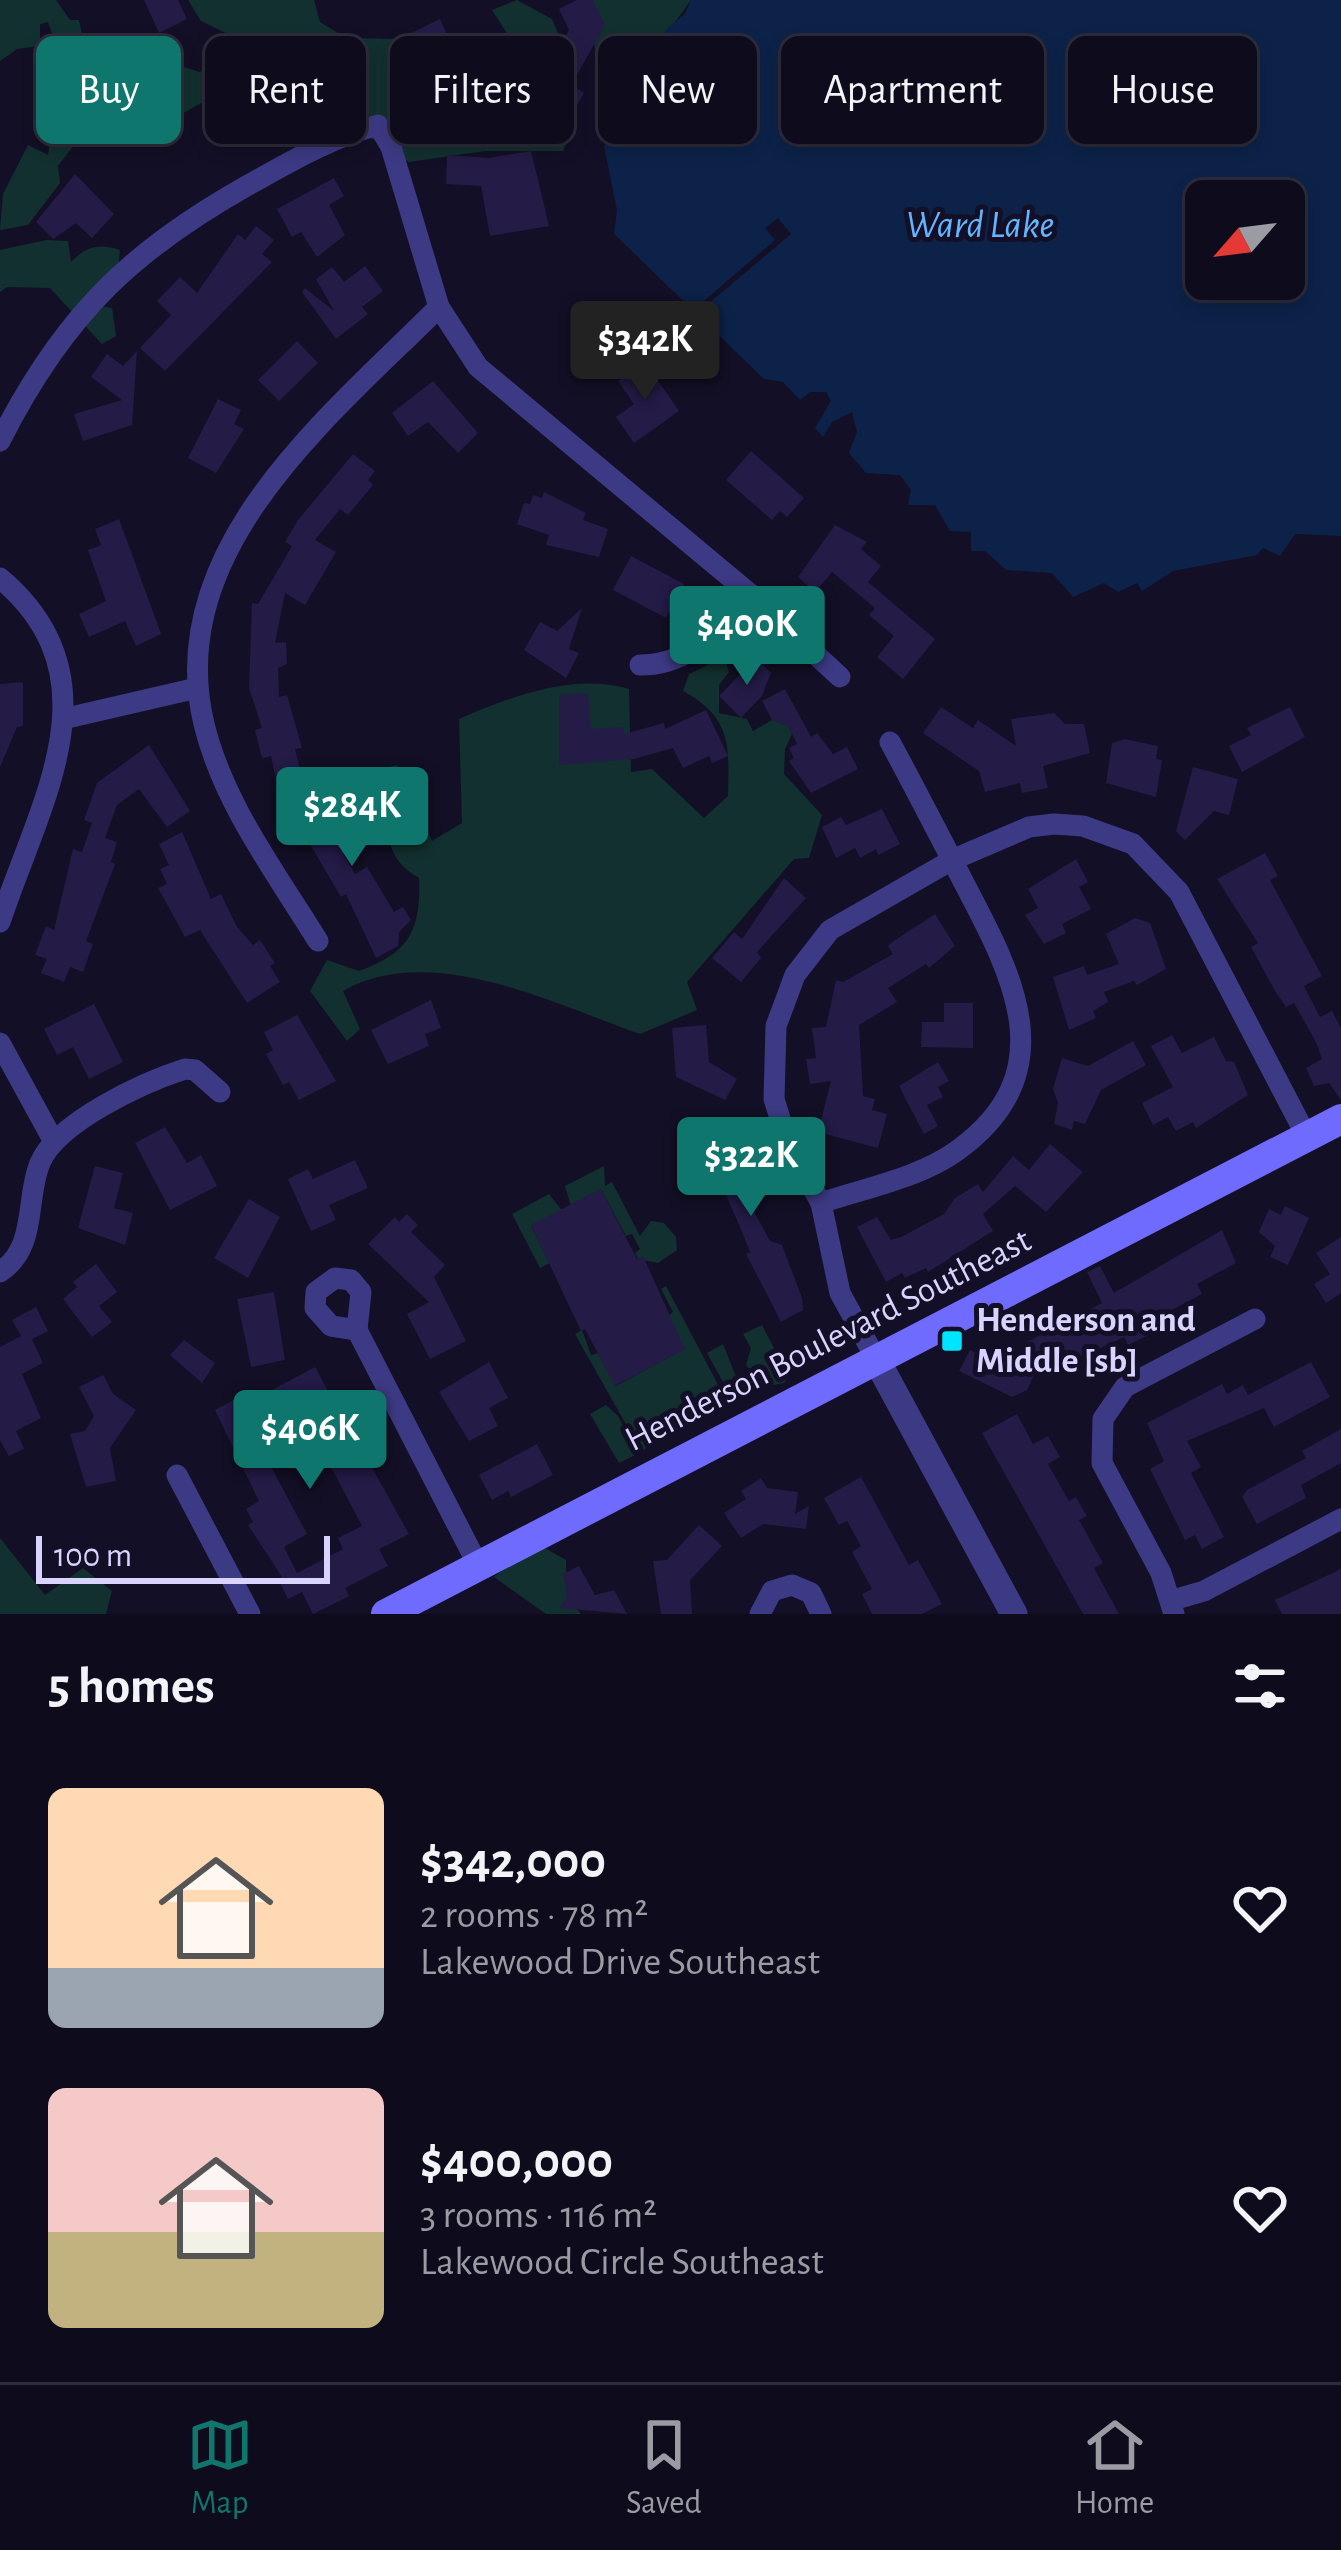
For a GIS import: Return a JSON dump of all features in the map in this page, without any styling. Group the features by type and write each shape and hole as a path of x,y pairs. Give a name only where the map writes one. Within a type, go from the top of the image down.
{"main road":[{"name":"Henderson Boulevard Southeast","path":"386,1614 1341,1119"},
{"name":"Henderson Boulevard Southeast","path":"1308,1139 1341,1130"}],"street":[{"path":"0,441 82,311 130,260 201,210 333,137 378,125 391,147 439,307 478,367 749,593 840,676"},
{"path":"318,941 238,812 204,726 197,688 206,606 242,526 297,449 439,307"},
{"path":"0,578 46,627 63,670 67,718 0,922"},
{"path":"640,665 664,665 695,651 749,593"},
{"path":"67,718 197,688"},
{"path":"821,1203 956,1152 983,1129 1012,1089 1022,1010 1009,968 890,742"},
{"path":"1014,1614 840,1293 821,1203 788,1144 774,1099 772,1062 783,1002 795,975 830,930 952,860 1029,826 1082,826 1133,844 1179,892 1308,1139"},
{"path":"0,1043 53,1140"},
{"path":"0,1272 27,1237 33,1186 53,1140 185,1069 195,1070 220,1092"},
{"path":"1256,1319 1125,1387 1103,1419 1102,1463 1173,1607 1341,1519"},
{"path":"356,1330 478,1565"},
{"path":"176,1475 250,1614"},
{"path":"760,1614 772,1592 792,1585 811,1593 821,1614"}],"green space":[{"path":"0,0 56,0 70,20 79,20 80,36 53,36 48,22 40,24 36,47 17,49 0,61"},
{"path":"188,0 314,0 320,22 343,36 232,36 201,21"},
{"path":"517,0 552,19 559,36 509,36 492,10"},
{"path":"587,0 691,0 665,36 598,36 597,61"},
{"path":"366,38 390,39 390,144 566,144 563,151 485,151 409,162 366,135"},
{"path":"181,66 200,72 205,66 205,103 181,114"},
{"path":"50,144 75,144 58,166 60,183 28,225 0,230 3,194 28,145 48,155"},
{"path":"46,240 68,241 71,262 94,247 120,250 117,280 95,305 112,308 116,336 102,344 50,288 7,287 0,292 0,250"},
{"path":"724,657 729,672 719,685 719,713 747,719 753,731 772,720 788,726 792,734 785,749 784,774 822,815 809,858 794,859 687,982 697,1010 640,1034 492,983 414,972 377,977 343,991 360,1029 347,1041 310,991 327,960 359,971 376,964 400,948 418,912 419,878 394,853 387,817 360,791 375,771 397,765 432,841 462,823 459,719 542,689 608,685 629,689 631,772 652,769 704,818 728,796 727,747 711,712 683,691 689,674"},
{"path":"604,1166 605,1186 612,1182 640,1236 651,1221 664,1223 676,1237 677,1250 658,1263 638,1259 635,1253 640,1249 632,1234 626,1236 601,1189 574,1203 573,1213 565,1186"},
{"path":"549,1194 567,1217 558,1212 531,1226 550,1263 540,1268 512,1214"},
{"path":"666,1286 724,1396 729,1393 707,1353 723,1344 744,1397 641,1451 575,1334 582,1330 591,1355 598,1353 616,1386 684,1349 668,1316 673,1312 661,1289"},
{"path":"762,1325 789,1377 784,1383 764,1387 746,1365 751,1348 743,1334"},
{"path":"606,1405 618,1416 637,1454 619,1463 590,1414"},
{"path":"0,1538 45,1595 83,1568 112,1591 106,1614 0,1614"},
{"path":"543,1547 566,1560 567,1597 581,1614 546,1614 494,1577 516,1557"}],"water":[{"name":"Ward Lake","path":"691,0 1341,0 1341,536 1295,534 1280,556 1263,548 1257,555 1173,571 1142,591 1137,583 1118,592 1104,583 1073,597 1052,573 1006,570 985,551 971,551 971,532 950,531 935,505 908,505 911,490 900,475 866,473 849,453 857,432 852,412 832,422 823,437 815,428 831,401 826,392 810,392 800,400 783,382 764,379 614,234 617,210 605,144 757,144 757,36 664,36 685,14"}],"pier":[{"path":"778,218 791,234 695,315 691,312 775,240 765,228"}],"building":[{"path":"144,0 178,0 187,19 159,33"},
{"path":"577,0 593,0 605,25 574,80 574,36 566,36 569,30 559,9"},
{"path":"440,19 448,36 408,36"},
{"path":"574,87 584,93 574,110"},
{"path":"531,151 549,226 490,236 481,186 446,184 447,155 489,158"},
{"path":"75,174 114,214 92,238 76,223 53,239 36,222"},
{"path":"334,178 344,196 329,205 345,235 317,257 301,232 292,237 277,209"},
{"path":"256,226 274,240 262,254 272,262 165,371 140,348 171,315 157,301 180,277 197,293 238,234 245,240"},
{"path":"365,266 383,291 362,307 368,314 336,339 302,292 305,288 334,311 316,279 332,267 344,282"},
{"path":"297,341 318,363 279,401 258,380"},
{"path":"137,351 132,425 83,441 74,414 122,400 91,377 107,354 123,366"},
{"path":"645,362 679,411 634,443 616,417 634,404 618,381"},
{"path":"433,381 478,433 458,453 428,422 408,436 392,413"},
{"path":"218,399 241,410 234,424 244,429 216,473 188,458"},
{"path":"751,451 804,498 787,517 780,511 772,520 726,480"},
{"path":"353,454 375,471 368,480 373,485 348,515 340,509 315,540 336,552 305,605 285,593 275,643 286,642 287,664 278,668 279,697 287,695 302,748 295,749 300,769 275,775 271,756 262,758 255,730 262,728 249,688 252,603 258,604 292,546 285,542 298,520"},
{"path":"544,492 586,513 583,520 608,529 599,557 546,545 549,535 517,524 524,503 530,504 533,495 542,498"},
{"path":"119,519 161,634 136,646 125,621 89,637 79,614 106,601 88,550 101,545 95,529"},
{"path":"835,525 867,542 861,549 881,566 868,582 935,639 903,679 877,657 894,636 869,615 875,608 832,572 815,592 798,577"},
{"path":"631,556 684,584 666,618 613,590"},
{"path":"582,608 569,649 579,653 566,678 524,650 540,622 557,631"},
{"path":"756,658 771,673 762,696 741,718 719,696"},
{"path":"23,682 23,726 17,727 0,767 0,684"},
{"path":"785,689 811,737 817,733 833,754 847,747 858,769 811,793 789,761 794,758 789,748 797,744 788,726 772,720 762,701"},
{"path":"588,693 591,729 623,727 624,734 664,723 665,729 706,710 728,756 712,763 709,756 683,768 673,748 634,759 559,765 559,695"},
{"path":"941,707 973,728 978,720 1016,746 1011,719 1054,713 1065,724 1084,724 1090,753 1043,766 1048,788 1022,793 1020,783 985,792 979,771 923,733"},
{"path":"1290,707 1305,737 1242,772 1229,746 1251,735 1247,728"},
{"path":"1125,739 1158,746 1156,759 1162,760 1156,797 1106,783 1112,743"},
{"path":"149,745 190,811 167,827 139,789 117,805 105,838 117,842 111,862 115,864 86,941 93,944 83,972 70,967 64,982 41,973 47,959 35,955 46,926 54,930 73,849 82,852 92,823 84,820 97,783"},
{"path":"1193,767 1238,779 1229,815 1214,811 1185,840 1176,831"},
{"path":"331,776 360,823 341,834 345,841 338,845 355,874 367,867 394,912 403,907 411,920 399,932 398,946 376,958 346,894 341,897 304,834 321,824 305,791"},
{"path":"882,809 900,844 878,855 876,849 860,858 855,848 836,858 822,827 841,817 846,825"},
{"path":"182,832 211,899 221,894 237,927 253,945 260,940 275,963 270,966 280,982 247,1003 200,930 185,937 158,888 167,884 160,869 169,865 159,844"},
{"path":"1265,853 1278,876 1270,880 1322,976 1304,986 1320,1017 1332,1011 1341,1028 1341,1100 1329,1083 1314,1086 1306,1068 1322,1059 1316,1042 1294,1003 1286,1007 1275,991 1251,947 1258,943 1217,879"},
{"path":"1076,859 1088,882 1079,887 1091,909 1062,924 1066,933 1044,944 1025,915 1038,908 1028,889"},
{"path":"784,878 806,898 757,952 761,958 741,982 712,958 734,932 742,939"},
{"path":"935,914 955,946 929,968 926,964 888,988 897,1002 859,1025 863,1096 875,1099 872,1110 887,1114 878,1148 818,1132 831,1081 810,1084 806,1059 816,1058 812,1028 826,1027 836,980 843,982 893,954 888,946 892,942"},
{"path":"1135,918 1150,923 1166,969 1137,985 1134,981 1104,992 1108,1002 1093,1011 1096,1018 1069,1030 1053,977 1084,966 1087,975 1119,964 1106,934"},
{"path":"431,1000 441,1028 425,1034 429,1046 388,1064 371,1030"},
{"path":"944,1003 973,1003 973,1048 921,1047 922,1022 944,1022"},
{"path":"94,1004 123,1062 89,1079 73,1047 57,1055 44,1029"},
{"path":"297,1015 336,1081 299,1100 289,1082 283,1085 266,1054 273,1050 264,1032"},
{"path":"706,1025 709,1062 737,1079 725,1100 676,1077 672,1028"},
{"path":"1172,1035 1182,1053 1214,1037 1226,1061 1234,1062 1248,1095 1196,1128 1193,1122 1176,1131 1168,1117 1153,1125 1142,1103 1173,1087 1151,1046"},
{"path":"1133,1041 1146,1065 1101,1090 1085,1124 1074,1121 1072,1130 1054,1124 1058,1103 1053,1089 1062,1058 1088,1066"},
{"path":"938,1062 949,1081 938,1087 943,1097 927,1105 938,1126 924,1134 899,1086"},
{"path":"728,1118 755,1180 749,1183 756,1202 750,1204 770,1241 782,1245 802,1298 803,1310 781,1322 746,1254 750,1252 697,1130"},
{"path":"165,1127 187,1163 201,1155 217,1186 170,1210 135,1143"},
{"path":"1050,1144 1083,1172 1046,1212 1015,1186 983,1214 993,1231 928,1272 926,1268 905,1278 902,1273 886,1282 857,1227 877,1217 891,1240 901,1237 944,1214 955,1198 978,1184 983,1192 1013,1156 1029,1170"},
{"path":"355,1160 368,1188 329,1205 336,1220 311,1231 288,1179 308,1169 313,1179"},
{"path":"95,1166 123,1173 114,1208 133,1213 125,1245 78,1228"},
{"path":"601,1189 637,1259 643,1256 685,1349 615,1386 585,1329 581,1331 531,1225"},
{"path":"249,1199 280,1217 248,1278 214,1258"},
{"path":"1285,1206 1309,1218 1288,1265 1270,1257 1275,1246 1259,1232 1269,1209 1281,1215"},
{"path":"407,1214 418,1225 411,1232 445,1265 434,1277 466,1341 430,1359 407,1314 429,1302 368,1244 395,1217 399,1222"},
{"path":"1222,1230 1236,1263 1197,1284 1202,1294 1172,1310 1178,1321 1128,1345 1124,1337 1076,1360 1063,1348 1036,1362 1027,1342 1102,1303 1087,1272 1100,1266 1114,1293"},
{"path":"1341,1237 1341,1293 1326,1303 1314,1284 1330,1274 1316,1253"},
{"path":"96,1264 117,1292 99,1306 112,1322 92,1337 63,1299 77,1287 73,1282"},
{"path":"274,1292 285,1360 251,1367 237,1299"},
{"path":"36,1307 48,1331 32,1339 43,1363 22,1374 41,1418 16,1431 24,1449 9,1456 0,1440 0,1347 21,1336 12,1320"},
{"path":"184,1340 215,1363 202,1383 170,1355"},
{"path":"1003,1347 1039,1365 1027,1390 1012,1397 959,1371 970,1350 996,1362"},
{"path":"489,1362 508,1398 489,1408 498,1426 469,1441 439,1392"},
{"path":"1311,1362 1330,1397 1274,1427 1264,1408 1187,1441 1201,1467 1191,1473 1224,1537 1202,1549 1195,1535 1185,1540 1150,1469 1164,1461 1147,1423 1222,1384 1227,1394 1243,1385 1248,1395"},
{"path":"315,1367 328,1391 308,1402 321,1426 291,1442 286,1432 260,1446 307,1534 284,1547 297,1573 343,1549 338,1538 362,1526 319,1444 350,1428 409,1534 379,1549 388,1566 345,1588 349,1596 313,1614 302,1592 288,1599 278,1579 282,1577 248,1525 253,1522 246,1509 259,1501 215,1410 239,1397 243,1405 254,1400 258,1404 257,1398"},
{"path":"103,1375 113,1394 136,1410 110,1448 116,1481 86,1487 70,1434 85,1431 94,1416 79,1387"},
{"path":"1017,1414 1033,1444 1048,1436 1060,1457 1048,1464 1069,1501 1076,1497 1087,1516 1079,1520 1103,1563 1094,1568 1119,1614 1083,1614 982,1433"},
{"path":"1341,1429 1341,1463 1301,1485 1306,1498 1257,1524 1242,1497 1247,1490 1306,1458 1302,1451"},
{"path":"537,1444 553,1475 511,1497 508,1491 492,1500 479,1475"},
{"path":"861,1477 909,1565 918,1560 942,1604 922,1614 872,1614 862,1594 872,1589 852,1552 861,1546 847,1521 839,1525 824,1498"},
{"path":"761,1478 767,1488 798,1492 795,1514 809,1506 806,1529 763,1524 741,1538 724,1513 746,1499 741,1491"},
{"path":"699,1525 722,1546 690,1580 692,1614 661,1614 653,1561 667,1560"},
{"path":"579,1566 595,1595 614,1590 627,1614 559,1608 567,1597 563,1574"},
{"path":"1341,1569 1341,1614 1282,1614 1275,1600"}],"place":[{"name":"Henderson and Middle [sb]","path":"952,1341"}]}
